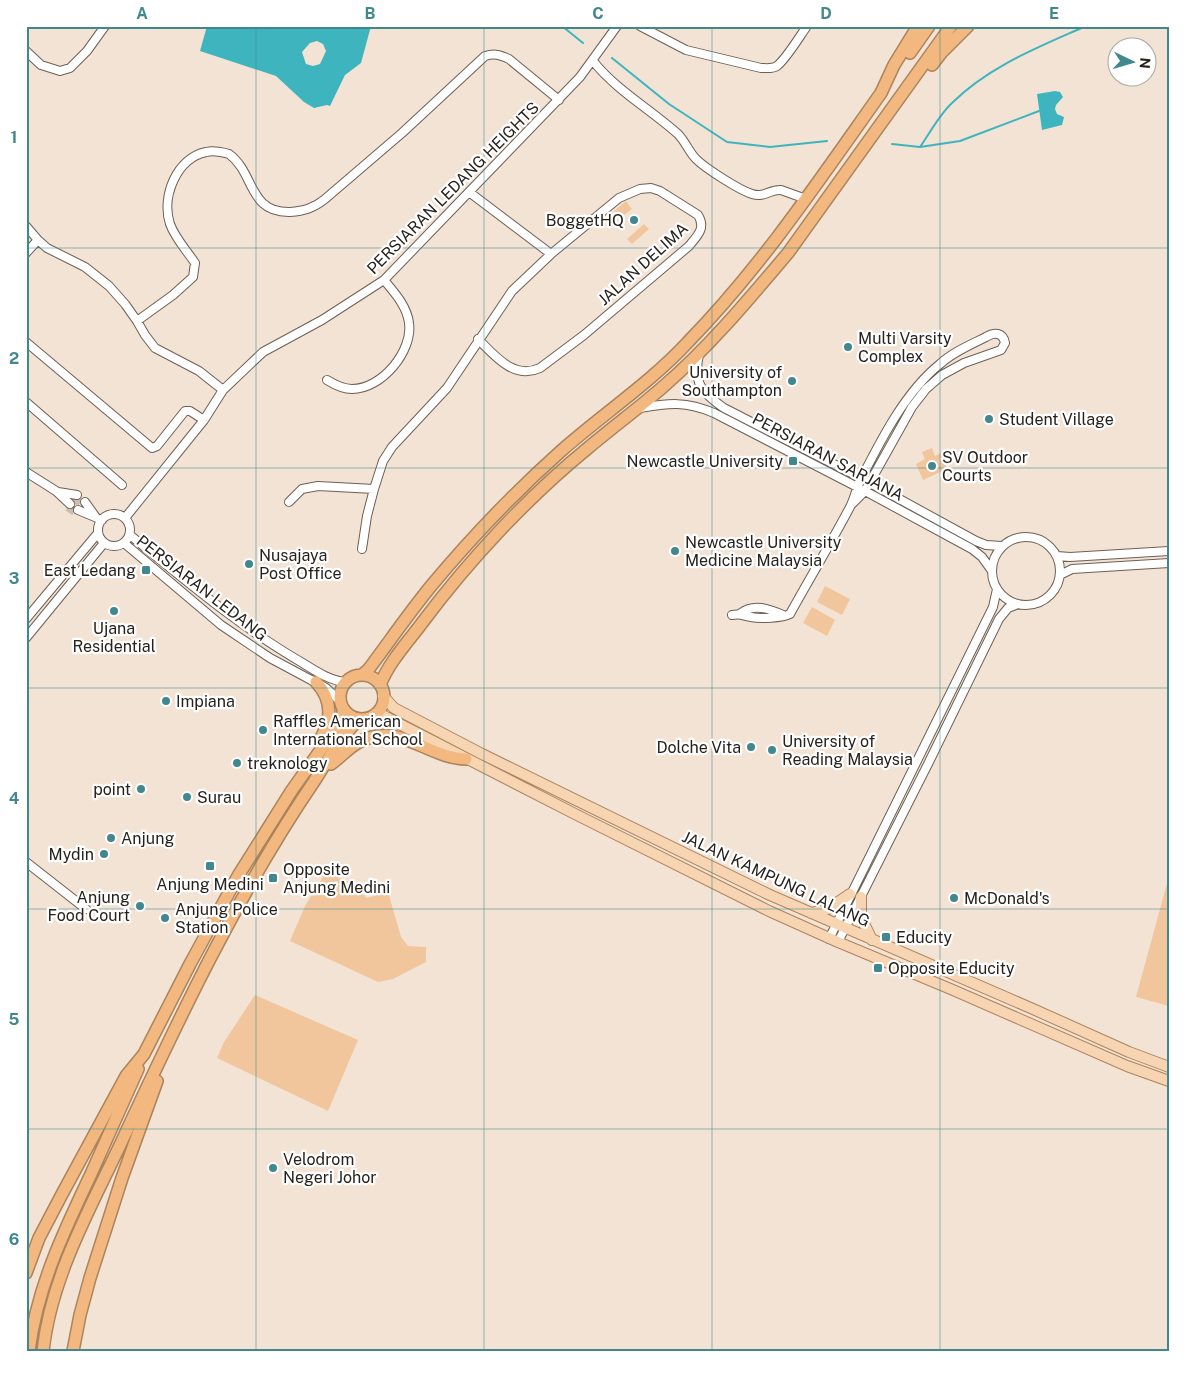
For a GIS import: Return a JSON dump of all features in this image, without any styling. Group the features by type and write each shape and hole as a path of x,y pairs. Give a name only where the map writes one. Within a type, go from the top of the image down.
{"highway":[{"path":"881,93 894,65 918,26"},
{"path":"362,675 368,670 430,587 478,532 561,451 655,374 688,343 744,280 773,245 929,26"},
{"path":"342,705 352,717 360,719 370,718 376,714 382,705 382,690 387,671 442,596 490,542 572,462 666,385 699,352 788,253 951,26"},
{"path":"898,100 914,88 942,52 968,26"},
{"path":"29,1351 35,1311 46,1276 64,1231 144,1054 190,964 238,876 278,810 337,727 343,715 341,690 346,682 353,677 362,675 371,677 382,690"},
{"path":"305,772 307,763 325,732 330,716 328,701 316,682"},
{"path":"43,1351 49,1313 78,1234 157,1066 263,860 321,770 360,719"},
{"path":"321,770 359,742 383,735 408,739 456,759 466,759"},
{"path":"26,1273 39,1238 61,1196 126,1076 144,1054"},
{"path":"73,1351 90,1278 122,1178 157,1081 157,1066"}],"main road":[{"name":"JALAN KAMPUNG LALANG","path":"382,690 394,708 482,754 810,913 1025,1005 1129,1052 1169,1067"},
{"name":"JALAN KAMPUNG LALANG","path":"376,714 382,715 768,911 1127,1066 1169,1081"},
{"path":"810,913 828,909 850,894"},
{"path":"861,897 861,917 872,940"}],"street":[{"path":"26,51 41,65 60,71 70,68 87,51 105,26"},
{"name":"PERSIARAN LEDANG HEIGHTS","path":"125,518 204,420 224,390 263,352 322,320 384,280 559,100 593,61 616,26"},
{"path":"640,26 686,50 761,68 772,68 782,61 807,26"},
{"path":"137,321 173,295 193,277 195,263 174,232 168,212 172,185 177,173 187,162 198,155 208,151 229,154 242,168 254,194 260,202 271,209 284,212 298,212 314,208 326,199 402,133 485,56 492,54 501,55 509,59 559,100"},
{"path":"593,61 604,75 679,135 698,160 742,190 757,195 764,195 777,189 806,199"},
{"name":"JALAN DELIMA","path":"651,188 660,191 698,215 701,220 700,232 689,246 584,335 533,372 516,371 503,363 478,339 512,291 551,254 619,198 640,189 651,188"},
{"path":"469,192 551,254"},
{"path":"26,226 48,248 85,267 109,286 156,348 199,370 224,390"},
{"path":"26,253 38,240"},
{"path":"327,380 337,386 352,389 368,385 384,376 405,350 409,336 409,322 404,308 394,291 384,280"},
{"path":"732,614 741,613 750,617 765,618 790,614 851,505 861,478 904,403 919,383 940,363 956,352 993,333 1000,334 1006,343 1001,350 964,363 942,375 926,389 912,407 865,491 851,505"},
{"path":"362,549 367,516 383,461 392,447 447,388 478,339"},
{"path":"26,342 152,448 157,446 185,411 190,411 204,420"},
{"name":"PERSIARAN SARJANA","path":"699,352 697,378 702,389 724,408 861,478 976,541 986,545 1002,546"},
{"path":"27,403 122,485"},
{"name":"PERSIARAN SARJANA","path":"637,409 673,403 702,408 865,491 972,549 982,557 992,571"},
{"path":"26,472 72,501 56,491"},
{"path":"289,502 302,489 318,486 374,489"},
{"path":"98,518 81,508 98,518 113,514 125,518 130,526 130,535 124,544 114,546 104,543 98,532"},
{"path":"26,620 98,532 98,518"},
{"name":"PERSIARAN LEDANG","path":"130,535 229,615 256,634 316,671 336,680 346,682"},
{"path":"840,926 861,897 999,619 1008,608 1018,604 1034,604 1049,597 1058,583 1060,565 1057,556 1051,547 1042,540 1032,537 1021,537 1011,540 1002,546 997,554 992,571 997,589 1003,596 1018,604"},
{"path":"26,638 104,543"},
{"name":"PERSIARAN LEDANG","path":"124,544 221,625 270,658 332,692 342,705"},
{"path":"1057,556 1070,558 1169,551"},
{"path":"1060,575 1072,569 1169,562"},
{"path":"833,940 840,926 850,894 969,658 993,607 997,589"},
{"path":"26,862 86,909"},
{"path":"858,879 867,884"}],"shaded area":[{"path":"626,201 632,209 620,218 614,211"},
{"path":"644,224 649,229 632,244 627,239"},
{"name":"SV Outdoor Courts","path":"932,448 935,456 941,453 947,469 923,480 916,464 925,459 922,452"},
{"path":"825,586 850,599 842,615 817,602"},
{"path":"812,607 835,620 827,636 803,623"},
{"path":"326,872 349,882 367,898 388,892 401,937 408,946 426,947 426,962 393,979 378,982 290,941 305,906"},
{"path":"1169,876 1169,1006 1136,997"},
{"path":"255,995 358,1040 328,1111 217,1058 224,1042"}],"water":[{"path":"207,26 371,26 361,63 345,75 330,106 314,108 304,102 276,76 200,51","holes":["317,41 323,44 326,51 320,64 313,66 306,64 302,52 310,43"]},
{"path":"1060,92 1063,97 1055,109 1057,114 1064,117 1062,125 1042,130 1037,94"}],"waterway":[{"path":"562,26 583,43"},
{"path":"920,147 947,108 982,78 1015,59 1086,26"},
{"path":"612,58 669,104 727,142 770,147 827,141"},
{"path":"892,144 920,147 960,141 1039,111"}],"tunnel":[{"path":"74,498 83,505"},
{"path":"68,507 76,513"}],"place":[{"name":"BoggetHQ","path":"634,220"},
{"name":"Multi Varsity Complex","path":"848,347"},
{"name":"University of Southampton","path":"792,381"},
{"name":"Student Village","path":"989,419"},
{"name":"Newcastle University","path":"793,461"},
{"name":"SV Outdoor Courts","path":"932,466"},
{"name":"Newcastle University Medicine Malaysia","path":"675,551"},
{"name":"Nusajaya Post Office","path":"249,564"},
{"name":"East Ledang","path":"146,570"},
{"name":"Ujana Residential","path":"114,611"},
{"name":"Impiana","path":"166,701"},
{"name":"Raffles American International School","path":"263,730"},
{"name":"Dolche Vita","path":"751,747"},
{"name":"University of Reading Malaysia","path":"772,750"},
{"name":"treknology","path":"237,763"},
{"name":"point","path":"141,789"},
{"name":"Surau","path":"187,797"},
{"name":"Anjung","path":"111,838"},
{"name":"Mydin","path":"104,854"},
{"name":"Anjung Medini","path":"210,866"},
{"name":"Opposite Anjung Medini","path":"273,878"},
{"name":"McDonald's","path":"954,898"},
{"name":"Anjung Food Court","path":"140,906"},
{"name":"Anjung Police Station","path":"165,918"},
{"name":"Educity","path":"886,937"},
{"name":"Opposite Educity","path":"878,968"},
{"name":"Velodrom Negeri Johor","path":"273,1168"}]}
